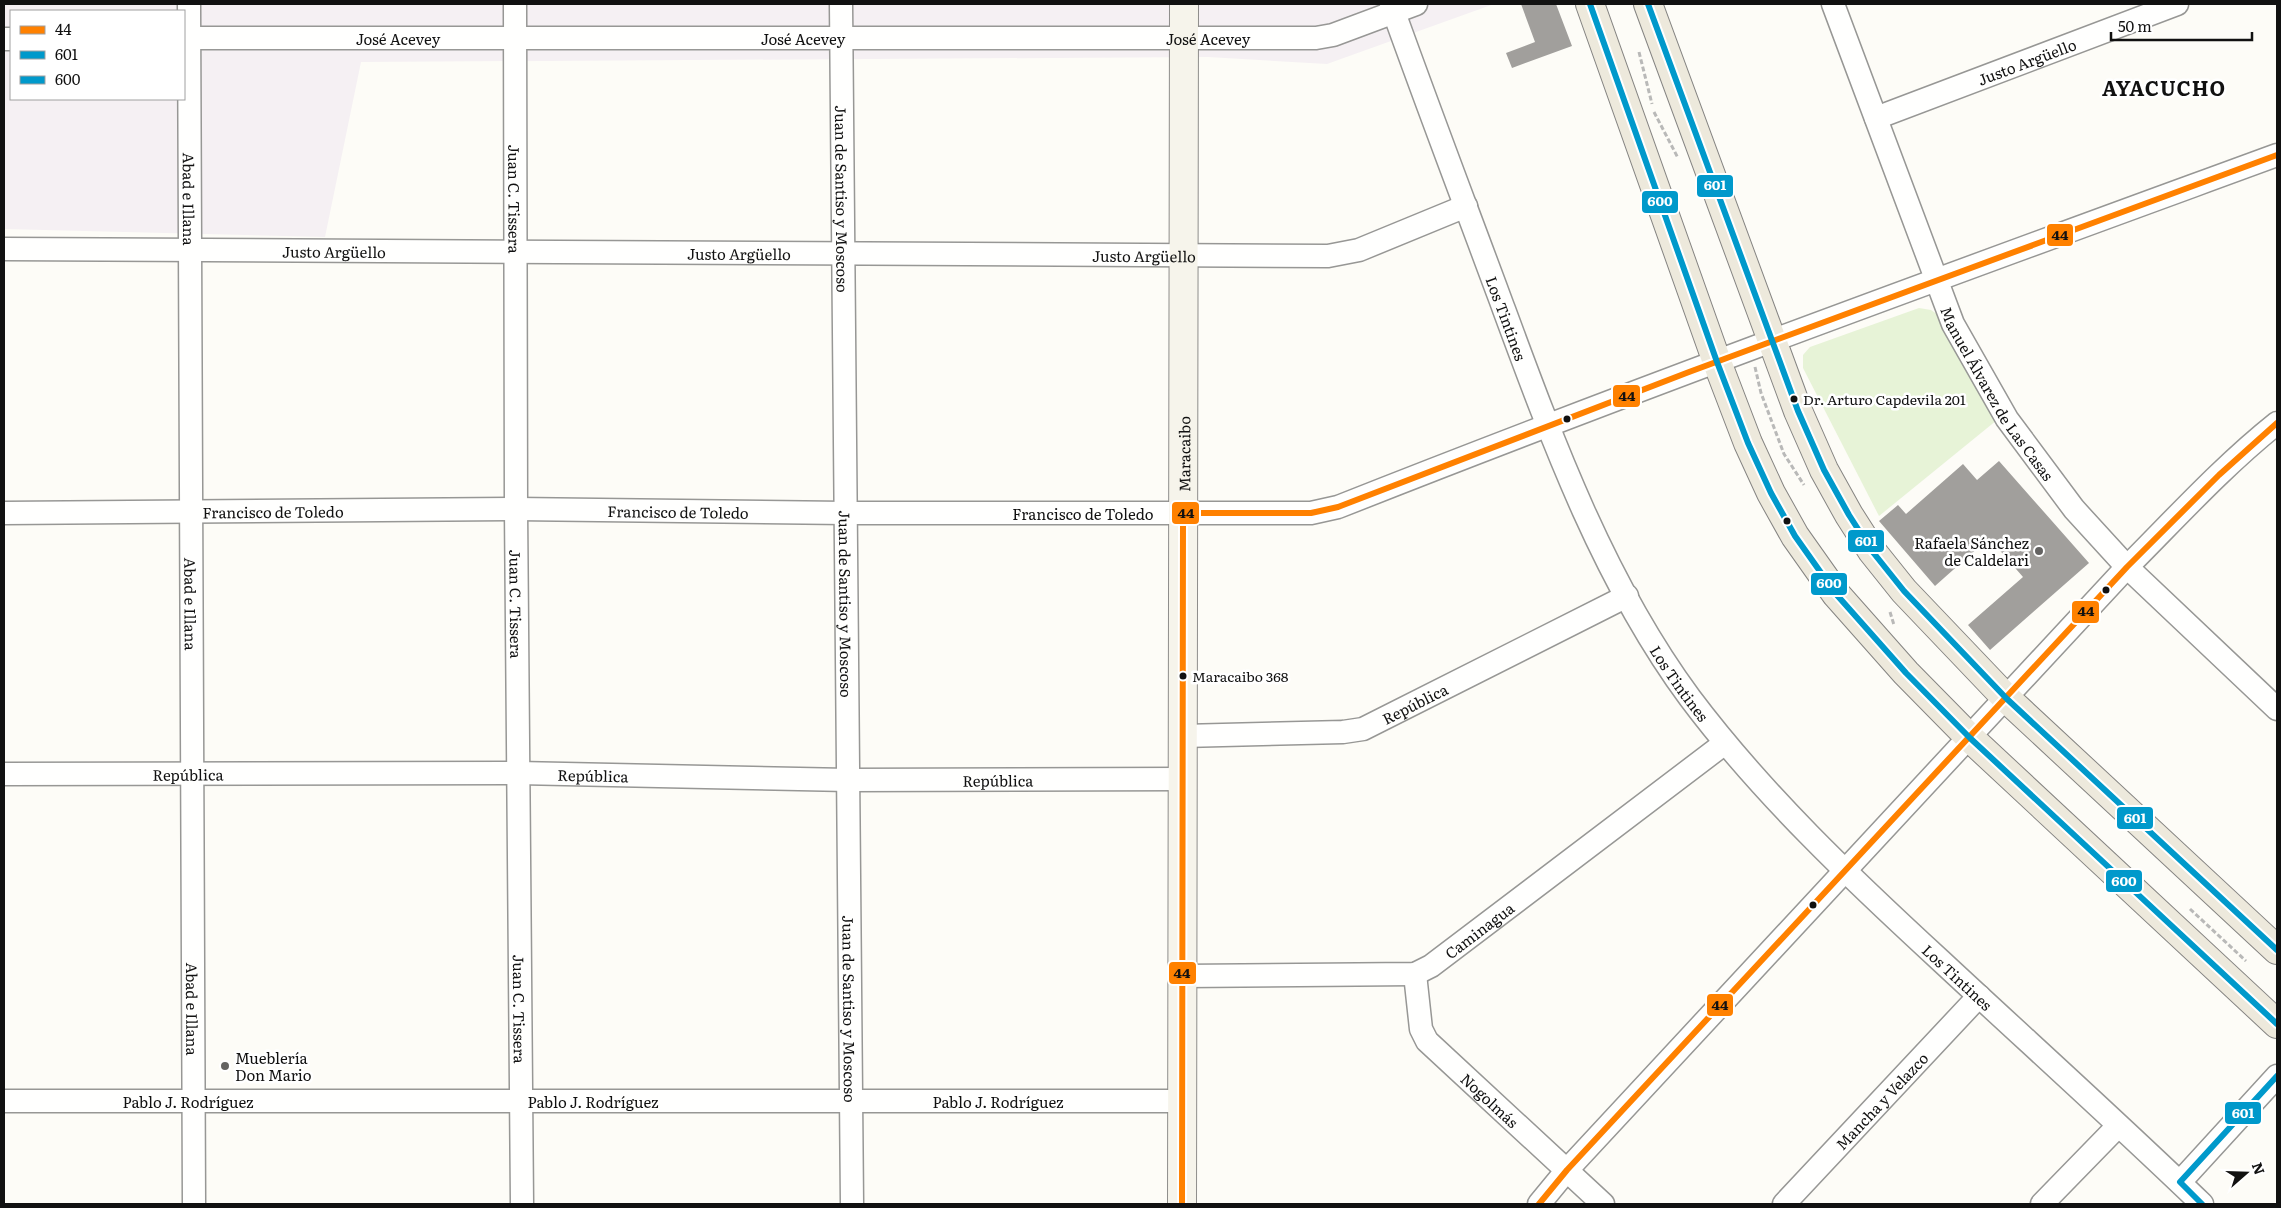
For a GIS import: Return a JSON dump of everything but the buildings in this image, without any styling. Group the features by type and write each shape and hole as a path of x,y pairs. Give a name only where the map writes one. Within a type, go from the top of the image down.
{"main road":[{"name":"Maracaibo","path":"1182,1204 1184,4"},
{"path":"1590,4 1717,362 1756,460 1771,493 1795,536 1836,594 1906,673 1970,738 2277,1024"},
{"path":"1648,4 1761,344 1824,470 1872,552 1904,591 2007,699 2277,950"}],"street":[{"name":"Abad e Illana","path":"189,4 186,38 190,250 194,1204"},
{"name":"Juan C. Tissera","path":"515,4 517,251 516,509 522,1204"},
{"name":"Juan de Santiso y Moscoso","path":"841,4 852,1204"},
{"name":"José Acevey","path":"186,38 1316,38 1333,35 1392,8 1416,4"},
{"name":"Manuel Álvarez de Las Casas","path":"1834,4 1953,324 2007,420 2074,509 2128,567 2274,699"},
{"name":"Justo Argüello","path":"1876,118 2177,4"},
{"name":"Los Tintines","path":"1392,8 1546,424 1583,508 1627,596 1644,628 1688,695 1725,743 1845,873 2202,1204"},
{"name":"Francisco de Toledo","path":"4,513 516,509 846,513 1311,513 1338,507 1546,424 2277,155"},
{"name":"Justo Argüello","path":"4,249 1328,256 1346,254 1466,206"},
{"path":"1539,1204 1567,1170 2128,567 2252,443 2277,423"},
{"name":"República","path":"1183,736 1343,732 1363,729 1627,596"},
{"name":"Caminagua","path":"1183,976 1415,974 1431,966 1725,743"},
{"name":"República","path":"4,774 518,773 848,780 1183,779"},
{"name":"Nogolmás","path":"1415,974 1421,1029 1427,1041 1602,1204"},
{"name":"Mancha y Velazco","path":"1784,1204 1979,996"},
{"path":"2180,1182 2277,1076"},
{"name":"Pablo J. Rodríguez","path":"4,1101 1182,1101"},
{"path":"2042,1204 2118,1126"}],"path":[{"path":"1638,45 1653,109 1682,166"},
{"path":"1761,344 1761,393 1784,454 1808,491"},
{"path":"1889,610 1895,631"},
{"path":"2185,905 2249,964"}],"shaded area":[{"path":"4,4 1494,4 1327,64 1208,57 361,62 325,237 4,229"}],"green space":[{"path":"1919,308 1931,310 1941,317 1997,420 1879,516 1803,368 1803,355 1810,347"}],"transit line":[{"name":"600","path":"1590,4 1717,362 1748,443 1771,493 1795,536 1836,594 1906,673 1970,738 2277,1024"},
{"name":"601","path":"1648,4 1798,411 1824,470 1872,551 1904,591 2007,699 2277,950"},
{"name":"44","path":"1182,1204 1183,513 1311,513 1338,507 1689,372 2277,155"},
{"name":"44","path":"1539,1204 1567,1170 2127,567 2219,475 2277,423"},
{"name":"601","path":"2202,1204 2180,1182 2277,1076"}],"place":[{"name":"Dr. Arturo Capdevila 201","path":"1794,399"},
{"name":"Rafaela Sánchez de Caldelari","path":"2039,551"},
{"name":"Maracaibo 368","path":"1183,676"},
{"name":"Mueblería Don Mario","path":"225,1066"}],"district":[{"name":"AYACUCHO","path":"2164,87"}]}
